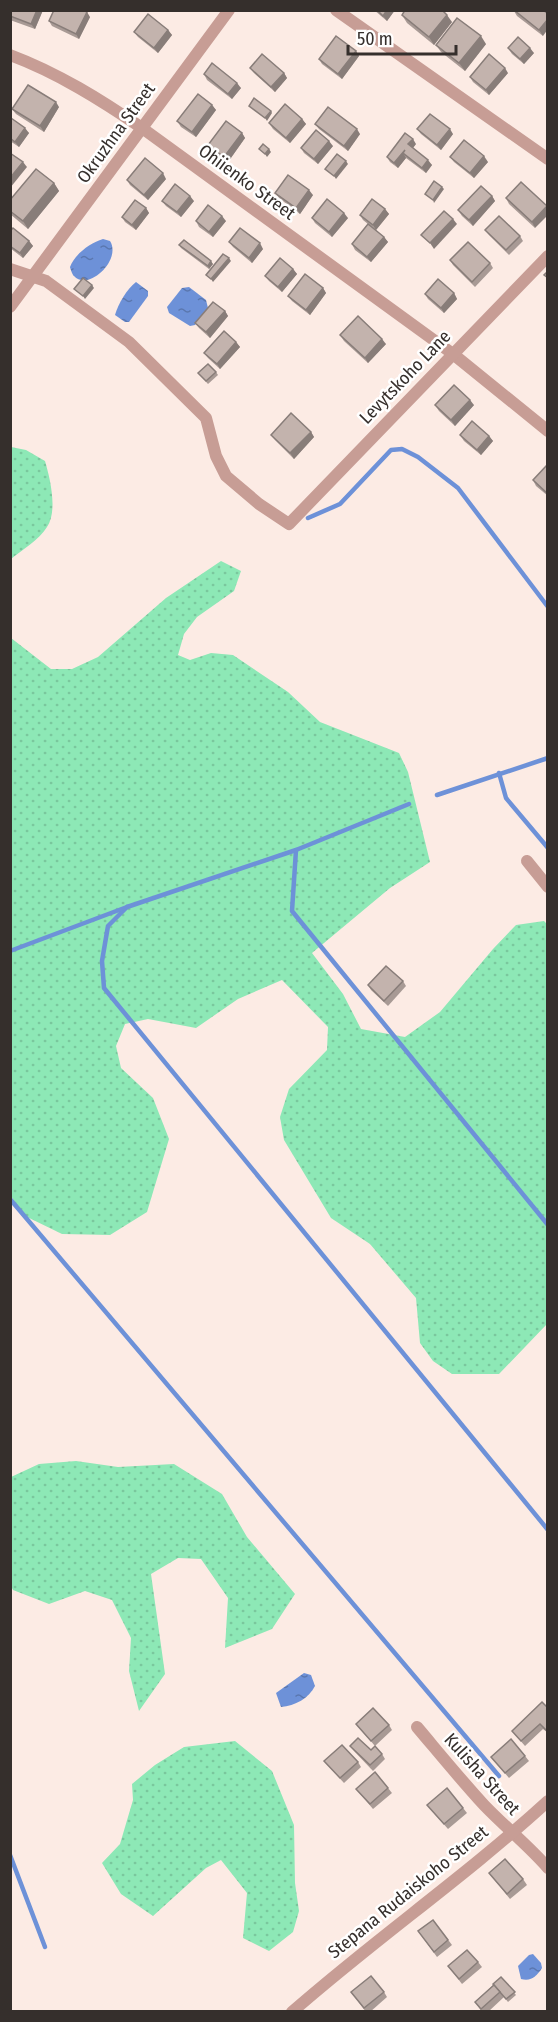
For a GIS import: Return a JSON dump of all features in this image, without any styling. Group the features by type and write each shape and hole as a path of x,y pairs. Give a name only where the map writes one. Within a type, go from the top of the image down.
{"street":[{"name":"Okruzhna Street","path":"10,307 229,10"},
{"path":"336,10 548,159"},
{"name":"Ohiienko Street","path":"10,55 94,95 142,128 453,354 548,430"},
{"name":"Levytskoho Lane","path":"33,276 46,281 129,342 181,392 206,418 216,456 226,476 259,504 289,524 548,256"},
{"path":"10,269 33,276"},
{"path":"527,861 548,887"},
{"name":"Kulisha Street","path":"417,1727 483,1804 511,1833 530,1847 548,1868"},
{"name":"Stepana Rudaiskoho Street","path":"291,2012 345,1966 433,1898 548,1801"}],"green space":[{"path":"11,447 26,450 45,461 53,504 50,520 44,532 11,559"},
{"path":"221,561 241,571 234,591 197,617 184,634 178,655 190,660 211,653 233,655 288,692 320,722 399,753 408,772 430,862 390,888 312,953 343,994 361,1029 405,1037 440,1012 516,925 544,921 547,924 547,1324 499,1374 452,1374 433,1361 420,1343 416,1298 370,1244 331,1218 284,1140 280,1117 289,1089 327,1050 328,1027 282,980 238,999 196,1028 148,1019 125,1024 116,1046 121,1068 153,1098 169,1139 147,1212 110,1235 62,1234 23,1215 11,1196 11,638 51,669 72,669 98,657 166,598"},
{"path":"76,1461 118,1467 174,1464 222,1494 247,1537 295,1594 272,1629 225,1648 228,1598 201,1559 178,1558 151,1574 165,1674 139,1711 129,1671 131,1638 112,1600 85,1591 49,1604 13,1590 11,1586 11,1477 39,1464"},
{"path":"235,1741 272,1771 294,1825 295,1883 299,1911 293,1932 269,1951 243,1938 247,1893 221,1860 206,1868 153,1916 121,1894 102,1863 120,1844 133,1800 132,1784 155,1765 184,1747"}],"water":[{"path":"103,239 110,241 112,249 108,265 95,277 87,280 80,280 74,276 70,267 75,258 88,246"},
{"path":"136,282 148,291 148,296 129,322 125,322 115,315 123,297"},
{"path":"189,287 206,300 208,308 195,325 190,326 169,313 167,307 182,288"},
{"path":"304,1673 311,1675 315,1686 301,1701 281,1707 276,1693"},
{"path":"533,1954 541,1963 542,1968 533,1978 521,1979 518,1966"}],"building":[{"path":"10,10 37,10 31,24 10,16"},
{"path":"54,10 87,12 76,34 49,21"},
{"path":"377,10 387,10 383,16"},
{"path":"405,10 442,10 447,15 429,37 402,15"},
{"path":"514,10 543,10 548,14 548,19 539,30"},
{"path":"148,14 168,30 154,48 134,32"},
{"path":"457,18 481,36 459,63 436,45"},
{"path":"336,36 356,51 338,74 319,59"},
{"path":"518,37 530,48 520,59 508,48"},
{"path":"262,54 284,73 271,87 250,68"},
{"path":"489,54 505,68 486,90 470,77"},
{"path":"212,63 237,83 228,94 204,74"},
{"path":"28,85 56,102 40,126 12,109"},
{"path":"198,94 212,105 192,132 177,121"},
{"path":"254,98 271,111 265,118 249,106"},
{"path":"285,104 302,119 286,138 269,123"},
{"path":"328,107 357,129 344,146 315,124"},
{"path":"430,114 450,129 437,145 417,129"},
{"path":"11,118 25,128 15,142 10,138"},
{"path":"226,121 242,133 224,157 208,145"},
{"path":"316,130 329,141 314,159 301,148"},
{"path":"405,133 413,139 408,144 428,160 422,168 403,153 405,150 394,163 387,157"},
{"path":"464,140 484,156 470,173 450,157"},
{"path":"263,144 269,149 265,154 259,149"},
{"path":"10,153 23,162 10,178"},
{"path":"337,154 346,161 334,176 325,169"},
{"path":"145,158 163,173 144,195 127,180"},
{"path":"36,169 54,183 23,221 10,211 10,200"},
{"path":"288,175 309,190 296,208 275,193"},
{"path":"434,181 442,187 433,200 425,194"},
{"path":"521,182 547,206 532,222 506,198"},
{"path":"175,184 190,196 177,212 162,201"},
{"path":"481,186 492,196 469,220 458,210"},
{"path":"327,199 344,213 329,232 312,218"},
{"path":"372,199 385,209 373,225 360,215"},
{"path":"135,200 146,208 132,225 122,217"},
{"path":"208,205 222,216 209,232 196,221"},
{"path":"444,211 453,219 430,243 421,235"},
{"path":"499,216 520,236 506,250 485,230"},
{"path":"368,224 384,237 367,257 352,244"},
{"path":"13,228 29,241 20,253 10,246 10,231"},
{"path":"240,228 260,243 249,258 229,242"},
{"path":"184,240 211,261 208,266 179,245"},
{"path":"468,242 490,263 472,282 450,260"},
{"path":"223,254 229,258 211,279 206,275"},
{"path":"280,258 293,269 278,287 265,276"},
{"path":"305,274 323,288 306,310 288,296"},
{"path":"83,278 92,285 83,296 74,289"},
{"path":"438,279 454,293 441,308 425,294"},
{"path":"213,302 225,311 206,332 195,323"},
{"path":"358,316 382,339 365,358 340,335"},
{"path":"224,331 236,342 217,364 204,353"},
{"path":"208,364 216,372 206,381 198,373"},
{"path":"454,385 470,400 451,420 435,405"},
{"path":"291,413 311,432 290,453 271,435"},
{"path":"472,421 489,436 477,450 460,435"},
{"path":"548,464 548,494 533,480"},
{"path":"386,966 403,981 384,1001 368,985"},
{"path":"542,1702 548,1708 548,1732 540,1724 521,1741 512,1731"},
{"path":"373,1708 389,1725 371,1741 356,1724"},
{"path":"358,1738 371,1750 375,1746 382,1754 370,1765 350,1746"},
{"path":"511,1739 525,1756 505,1773 491,1757"},
{"path":"342,1745 358,1762 340,1778 324,1761"},
{"path":"375,1772 388,1788 370,1804 356,1789"},
{"path":"447,1788 463,1808 444,1824 427,1805"},
{"path":"505,1859 523,1879 507,1894 489,1873"},
{"path":"433,1920 448,1940 434,1952 418,1931"},
{"path":"467,1950 478,1962 459,1979 448,1966"},
{"path":"371,1976 384,1992 364,2008 351,1992"},
{"path":"501,1977 515,1992 506,1999 493,1984"},
{"path":"494,1985 500,1992 481,2009 475,2002"}],"waterway":[{"path":"308,518 340,504 391,450 402,449 418,457 458,488 548,607"},
{"path":"437,795 548,758"},
{"path":"499,773 506,798 548,848"},
{"path":"10,951 127,907 296,850 409,804"},
{"path":"296,850 292,911 548,1225"},
{"path":"127,907 108,926 102,961 104,988 548,1530"},
{"path":"10,1199 499,1776"},
{"path":"10,1855 45,1947"}]}
